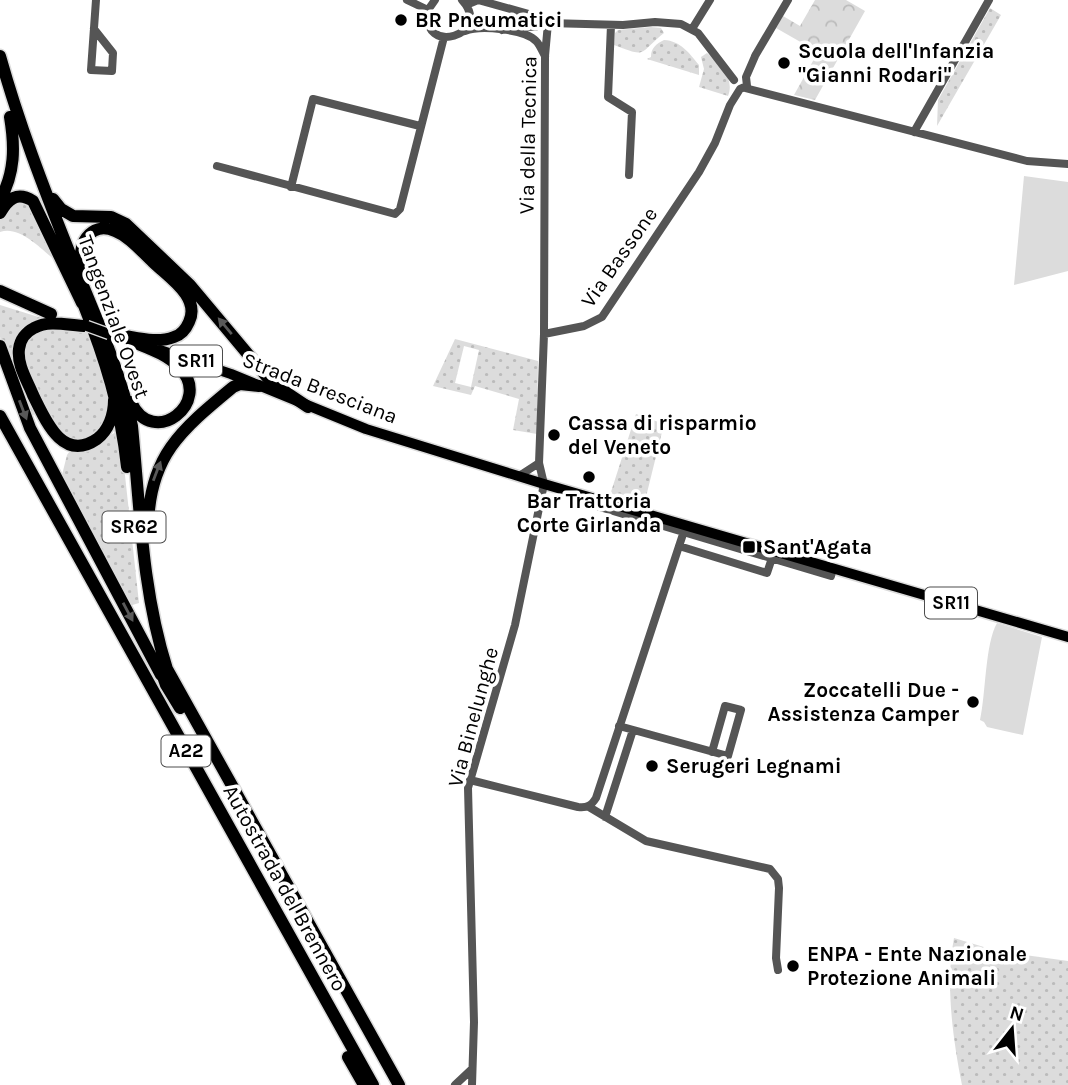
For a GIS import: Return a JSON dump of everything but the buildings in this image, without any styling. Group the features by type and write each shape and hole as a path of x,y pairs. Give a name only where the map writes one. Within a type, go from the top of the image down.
{"highway":[{"name":"Tangenziale Ovest","path":"0,56 86,327 116,396 123,426 144,610 151,646 166,685 392,1085"},
{"name":"Tangenziale Ovest","path":"0,84 33,183 84,307 86,327 112,358 132,426 145,562 153,617 167,669 399,1085"},
{"path":"0,200 8,183 13,159 10,117"},
{"path":"27,145 52,198 61,209 73,216 111,217 126,225 190,285 272,383 308,407"},
{"path":"0,214 7,202 15,196 25,196 33,201 84,307"},
{"path":"86,327 48,323 34,328 23,339 19,352 24,374 47,424 60,438 74,444 86,444 101,436 108,426 113,410 113,396 86,327 95,298 81,264 80,249 89,234 108,229 130,241 180,288 191,306 189,323 175,337 159,340 133,339 109,334"},
{"path":"0,291 51,314"},
{"path":"112,358 138,414 155,423 167,421 179,414 189,395 189,384 184,373 168,358 133,339"},
{"path":"0,346 30,428 166,685"},
{"path":"145,562 152,488 159,464 169,447 233,387 240,384 259,386"},
{"name":"Autostrada del Brennero","path":"0,416 373,1085"},
{"name":"Autostrada del Brennero","path":"0,433 364,1085"}],"main road":[{"path":"0,298 109,334"},
{"name":"Strada Bresciana","path":"133,339 366,429 589,497 606,505 1068,637"}],"street":[{"path":"94,29 113,53 112,71 91,70 96,0"},
{"path":"407,0 428,10"},
{"path":"435,0 428,10 430,27 443,37 457,36 467,26 465,5"},
{"path":"465,5 478,0 529,14 548,23"},
{"path":"692,29 710,0"},
{"name":"Via Bassone","path":"544,334 584,326 602,317 699,172 715,143 741,82 788,0"},
{"path":"914,132 986,1"},
{"path":"465,5 477,19 492,28"},
{"path":"502,30 519,26 532,29 548,23 681,24 692,29 741,82 756,91 1027,161 1068,164"},
{"name":"Via della Tecnica","path":"544,334 545,56 548,23"},
{"path":"611,25 608,97 632,111 629,175"},
{"path":"462,32 478,27 502,30 535,40 545,56"},
{"path":"218,166 395,214 400,209 443,37"},
{"path":"291,187 313,99 420,125"},
{"path":"544,334 539,463 544,484"},
{"path":"519,476 539,463"},
{"name":"Via Binelunghe","path":"472,1085 474,1022 468,788 515,625 544,484"},
{"path":"541,502 553,493 566,490"},
{"path":"589,807 597,799 685,528"},
{"name":"Strada Bresciana","path":"685,528 831,576 834,568"},
{"path":"679,546 767,573 772,558"},
{"path":"620,726 712,752 728,756 741,710 725,706 712,752"},
{"path":"605,817 633,730"},
{"path":"470,780 578,807 589,807 646,841 771,869 778,879 779,888 776,958 778,970"},
{"path":"455,1085 471,1070"}],"green space":[{"path":"815,0 846,0 865,11 815,100 794,95 818,52 776,28 783,16 800,26"},
{"path":"990,8 1001,15 937,126 938,100"},
{"path":"661,28 664,33 642,52 632,52 614,45 615,33 618,30"},
{"path":"664,40 680,45 688,52 699,65 699,75 647,59 651,57 654,47"},
{"path":"707,53 728,78 728,96 699,87 704,69 701,57"},
{"path":"1024,176 1068,182 1068,271 1014,285"},
{"path":"14,201 31,204 56,261 23,235 0,232 0,219"},
{"path":"0,305 45,319 18,340 38,413 28,417 0,337"},
{"path":"65,326 92,335 110,395 107,417 95,436 85,441 70,440 52,427 23,366 22,344 31,332"},
{"path":"455,339 538,361 537,434 513,430 519,399 475,386 471,395 433,386","holes":["464,346 479,350 471,387 455,383"]},
{"path":"636,414 664,424 644,505 610,495"},
{"path":"120,430 139,603 129,606 61,479 67,455 72,448 86,448"},
{"path":"997,623 1042,637 1023,735 987,727 980,720 990,643"},
{"path":"954,938 997,951 1068,961 1068,1085 962,1085 950,992"}],"place":[{"name":"BR Pneumatici","path":"401,20"},
{"name":"Scuola dell'Infanzia \"Gianni Rodari\"","path":"784,63"},
{"name":"Cassa di risparmio del Veneto","path":"554,435"},
{"name":"Bar Trattoria Corte Girlanda","path":"589,477"},
{"name":"Sant'Agata","path":"749,547"},
{"name":"Zoccatelli Due - Assistenza Camper","path":"973,702"},
{"name":"Serugeri Legnami","path":"652,766"},
{"name":"ENPA - Ente Nazionale Protezione Animali","path":"793,966"}]}
